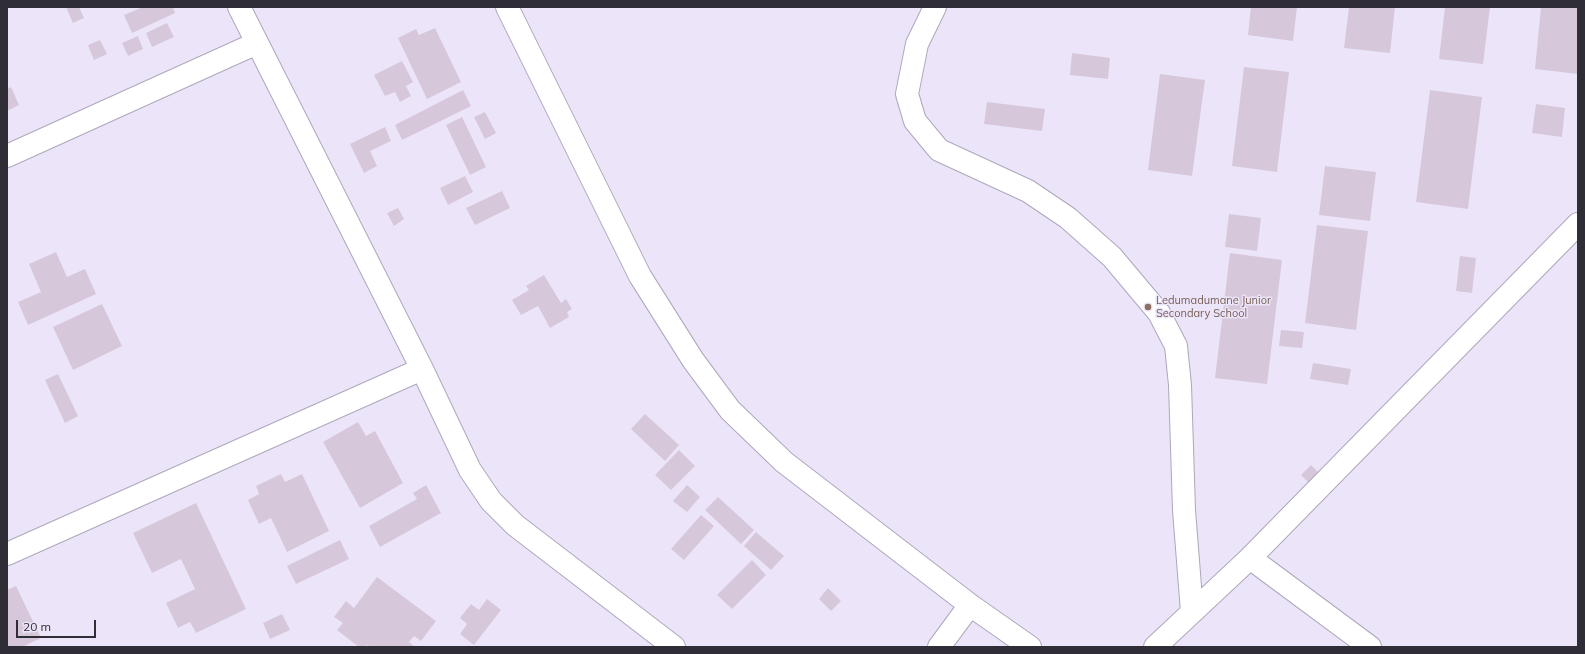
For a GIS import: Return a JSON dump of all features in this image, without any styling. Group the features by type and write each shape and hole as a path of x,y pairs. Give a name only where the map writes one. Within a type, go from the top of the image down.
{"street":[{"path":"239,7 422,369 470,470 491,501 515,525 668,645"},
{"path":"507,7 640,276 693,360 730,410 784,462 970,605 1030,647"},
{"path":"935,7 917,44 908,94 915,120 939,150 1028,191 1074,223 1112,257 1159,313 1176,346 1180,385 1184,510 1192,612"},
{"path":"7,156 256,43"},
{"path":"1155,647 1250,558 1578,224"},
{"path":"7,554 422,369"},
{"path":"1250,558 1370,647"},
{"path":"939,647 970,605"}],"building":[{"path":"66,7 79,7 84,18 73,23"},
{"path":"143,7 173,7 175,13 132,33 124,15"},
{"path":"1251,7 1297,7 1293,41 1248,35"},
{"path":"1349,7 1395,7 1390,53 1344,48"},
{"path":"1445,7 1490,7 1483,64 1439,59"},
{"path":"1541,7 1578,7 1578,74 1535,69"},
{"path":"167,23 174,37 152,47 146,33"},
{"path":"435,28 461,82 427,99 398,38 416,29 419,35"},
{"path":"138,36 143,49 128,56 122,43"},
{"path":"100,40 107,54 94,60 88,45"},
{"path":"1072,53 1110,58 1108,79 1070,75"},
{"path":"402,61 413,82 406,86 411,96 400,102 395,92 385,96 374,75"},
{"path":"1244,67 1289,72 1277,172 1232,166"},
{"path":"1160,74 1205,80 1192,176 1148,170"},
{"path":"11,87 19,105 7,111 7,89"},
{"path":"463,90 471,106 402,140 395,125"},
{"path":"1430,90 1482,97 1468,209 1416,202"},
{"path":"987,102 1045,109 1042,131 984,124"},
{"path":"1536,104 1565,108 1562,137 1532,133"},
{"path":"485,112 496,133 485,139 474,117"},
{"path":"462,117 486,167 470,175 446,125"},
{"path":"385,127 391,141 370,151 377,166 364,173 350,144"},
{"path":"1325,166 1376,172 1370,221 1319,215"},
{"path":"465,176 473,192 448,205 440,188"},
{"path":"502,191 510,208 475,225 466,208"},
{"path":"398,208 404,219 394,226 387,213"},
{"path":"1229,214 1261,218 1257,251 1225,247"},
{"path":"1317,225 1368,231 1356,330 1305,323"},
{"path":"56,252 67,277 85,269 96,294 28,325 18,302 41,292 29,264"},
{"path":"1230,253 1282,260 1267,384 1215,378"},
{"path":"1460,256 1476,258 1472,293 1456,291"},
{"path":"544,275 561,303 566,299 572,309 567,312 569,317 550,328 538,306 521,315 512,300 529,290 526,286"},
{"path":"102,304 122,346 73,370 53,327"},
{"path":"1281,330 1304,332 1302,348 1279,346"},
{"path":"1313,363 1351,369 1348,385 1310,379"},
{"path":"58,374 78,416 65,423 45,380"},
{"path":"645,414 679,445 665,461 631,429"},
{"path":"358,422 366,436 375,431 403,483 360,508 323,442"},
{"path":"679,450 695,466 671,490 655,475"},
{"path":"1311,465 1319,473 1309,483 1301,475"},
{"path":"281,474 285,482 302,474 329,531 287,552 271,518 259,524 248,500 259,494 256,486"},
{"path":"426,485 441,513 380,547 369,526 417,499 413,493"},
{"path":"687,485 700,497 687,512 673,501"},
{"path":"718,497 754,530 741,544 705,510"},
{"path":"196,503 246,609 196,633 190,622 178,628 166,603 195,589 181,559 152,573 133,533"},
{"path":"701,515 714,526 684,560 671,549"},
{"path":"756,532 784,556 771,570 744,546"},
{"path":"340,540 349,559 296,584 287,566"},
{"path":"752,560 766,575 732,609 717,595"},
{"path":"377,577 436,621 421,641 414,636 409,642 415,647 370,647 367,645 365,647 359,647 337,630 343,623 334,617 346,601 354,608"},
{"path":"16,586 41,638 22,647 7,647 7,590"},
{"path":"828,588 841,601 831,611 819,599"},
{"path":"487,599 501,610 474,645 460,634 467,624 460,618 471,604 479,610"},
{"path":"282,614 290,630 270,639 263,623"}],"place":[{"name":"Ledumadumane Junior Secondary School","path":"1148,307"}]}
